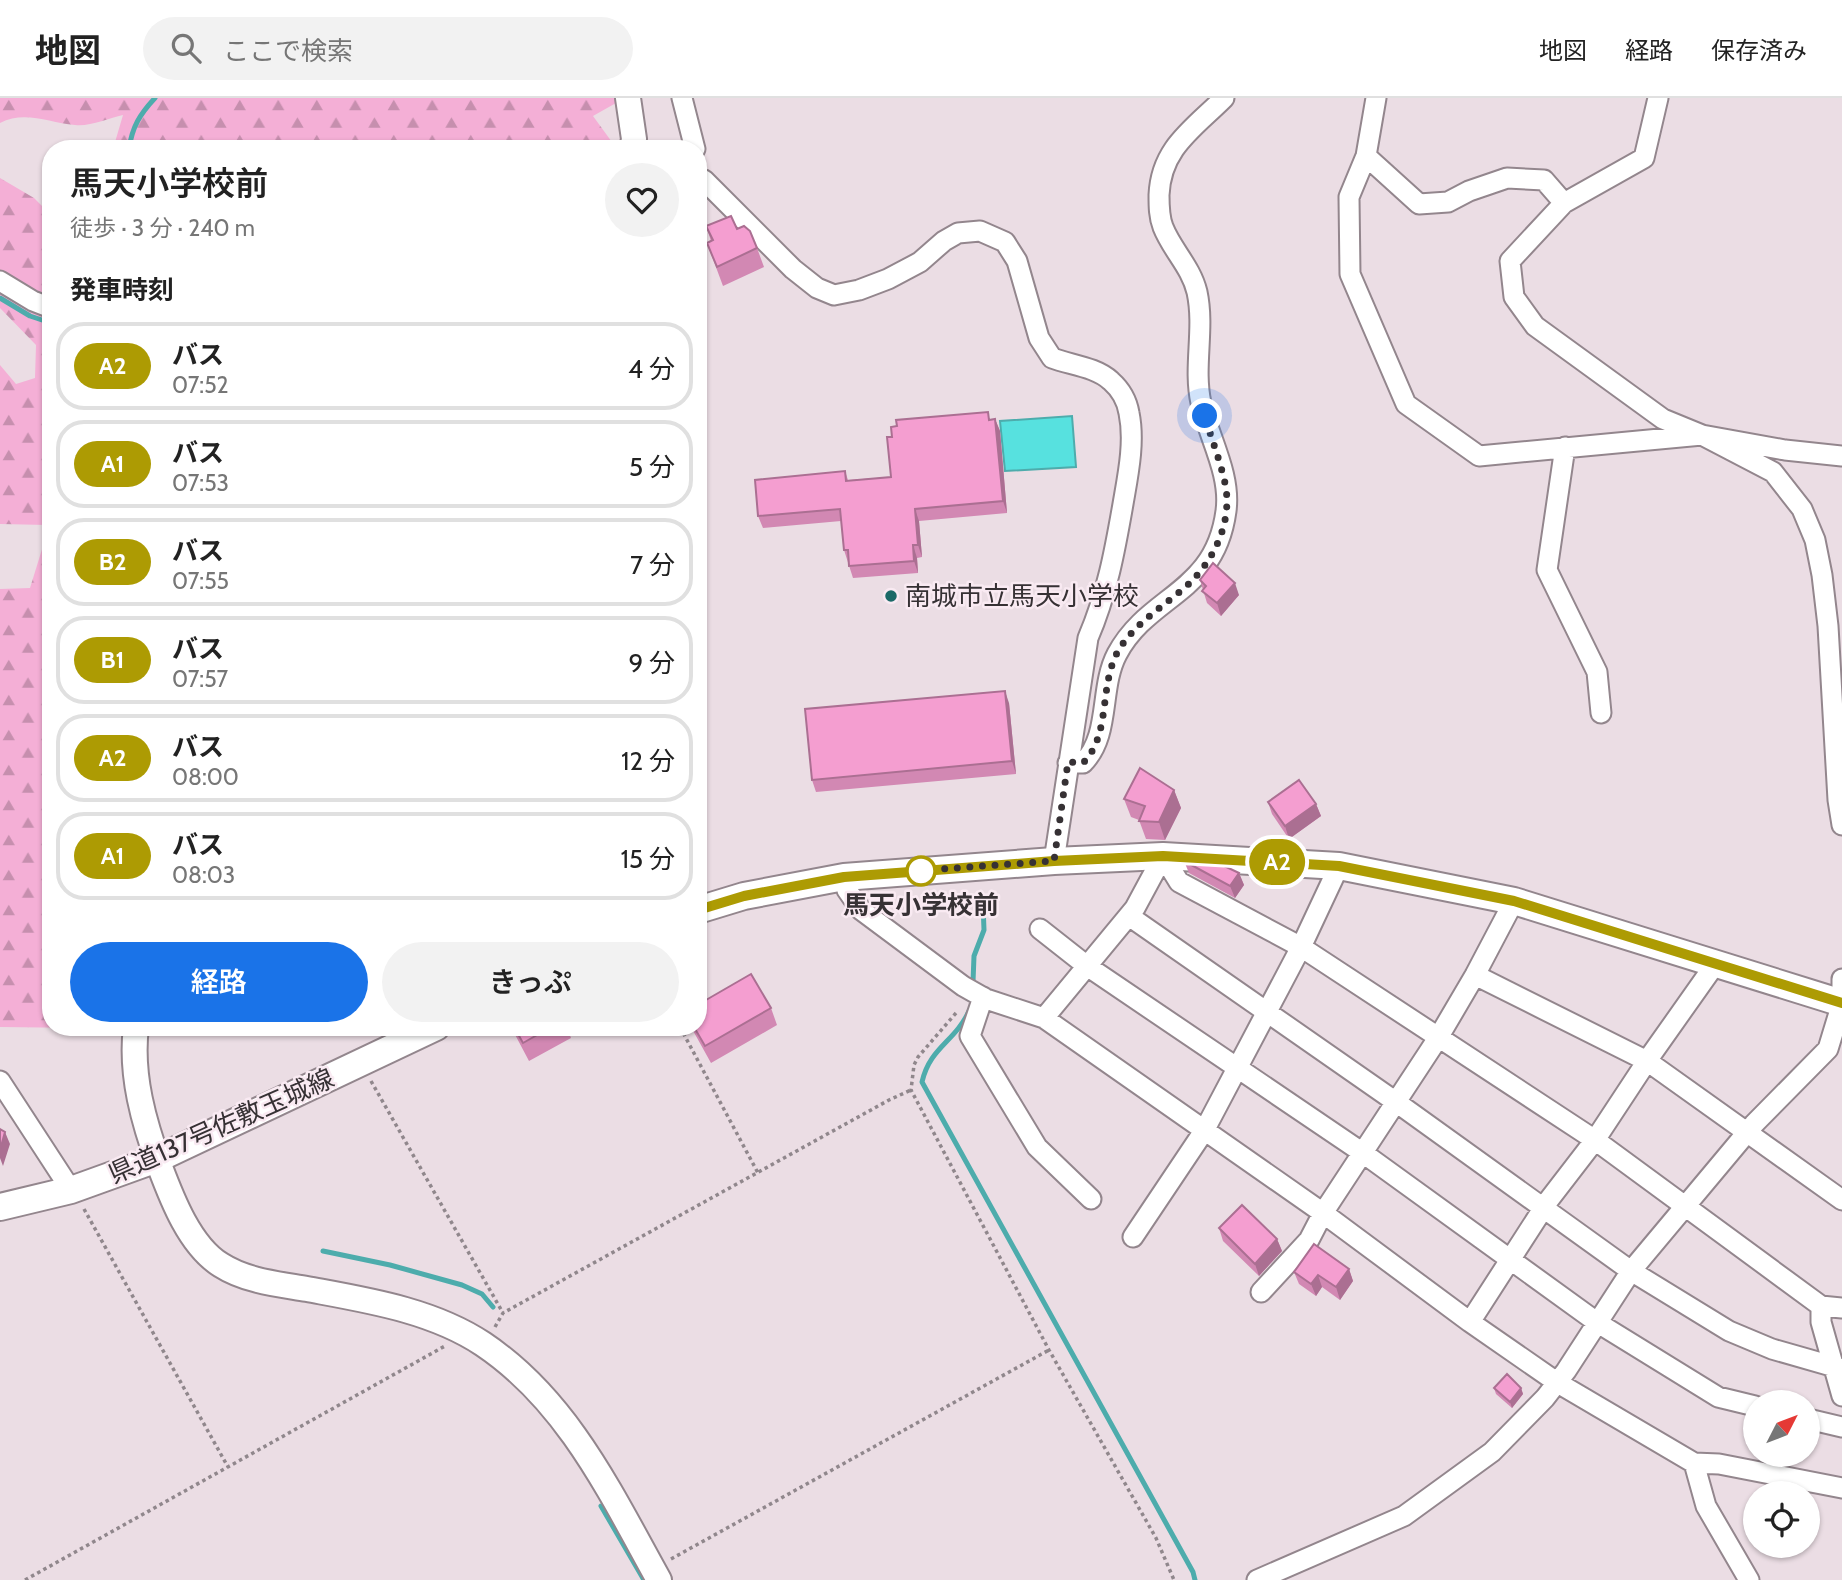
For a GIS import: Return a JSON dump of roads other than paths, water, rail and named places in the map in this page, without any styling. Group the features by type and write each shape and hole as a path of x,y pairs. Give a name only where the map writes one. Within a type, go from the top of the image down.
{"main road":[{"path":"707,907 744,896 844,877 1054,861 1163,856 1339,866 1514,901 1842,1003"},
{"name":"県道137号佐敷玉城線","path":"0,1207 71,1190 157,1158 417,1036"}],"street":[{"path":"628,98 634,140"},
{"path":"682,98 693,140"},
{"path":"1068,762 1083,763 1099,740 1107,681 1116,656 1128,636 1187,587 1204,568 1217,546 1222,530 1226,510 1226,485 1200,401 1201,336 1196,289 1163,226 1159,207 1160,179 1168,155 1224,98"},
{"path":"1376,98 1366,156 1349,197 1350,274 1406,404 1479,456 1702,435 1785,450 1842,456"},
{"path":"1658,98 1644,158 1564,202 1510,261 1514,297 1535,326 1664,419 1773,471 1802,509 1815,540 1822,575 1842,825"},
{"path":"1366,156 1419,204 1448,202 1469,191 1507,178 1544,180 1564,202"},
{"path":"707,183 793,269 817,288 834,295 859,290 888,279 920,262 944,241 958,233 980,231 1005,242 1017,261 1039,338 1052,358 1097,372 1111,382 1125,400 1130,415 1129,464 1109,580 1088,638 1054,861"},
{"path":"0,281 42,304"},
{"path":"1565,447 1546,570 1597,672 1601,713"},
{"path":"1044,1018 1129,916 1163,856 1179,882 1301,947 1595,1140 1821,1306 1842,1308"},
{"path":"1133,1237 1204,1131 1301,947 1339,866"},
{"path":"844,877 847,890 861,910 962,986 983,997 1044,1018 1324,1213 1470,1322 1558,1383 1694,1463 1719,1464 1842,1488"},
{"path":"1261,1292 1309,1240 1438,1038 1514,901"},
{"path":"1129,916 1396,1102 1631,1271 1728,1331 1772,1349 1837,1367"},
{"path":"1040,929 1087,966 1363,1153 1598,1323 1718,1397 1743,1403"},
{"path":"1470,1322 1542,1209 1595,1140 1716,963"},
{"path":"1475,975 1647,1061 1842,1200"},
{"path":"1257,1580 1404,1516 1492,1452 1558,1383 1631,1271 1746,1133 1835,1056 1842,1003 1842,979"},
{"path":"983,997 970,1036 1037,1147 1091,1199"},
{"path":"135,1036 135,1070 157,1158 176,1208 196,1241 219,1264 246,1277 425,1316 467,1334 509,1364 560,1415 583,1446 650,1574"},
{"path":"0,1081 71,1190"},
{"path":"1821,1306 1821,1322 1837,1367 1842,1396"},
{"path":"1820,1422 1842,1427"},
{"path":"1694,1463 1706,1506 1749,1580"}],"water":[{"path":"1072,416 1076,467 1005,471 1000,421"}],"waterway":[{"path":"131,140 138,121 155,98"},
{"path":"0,298 42,320"},
{"path":"973,982 974,956 984,930 983,904"},
{"path":"969,1011 957,1030 931,1060 922,1082 1195,1580"},
{"path":"323,1251 390,1265 462,1285 482,1294 493,1307"},
{"path":"601,1506 644,1580"}],"place":[{"name":"南城市立馬天小学校","path":"891,596"},
{"name":"馬天小学校前","path":"921,871"}]}
